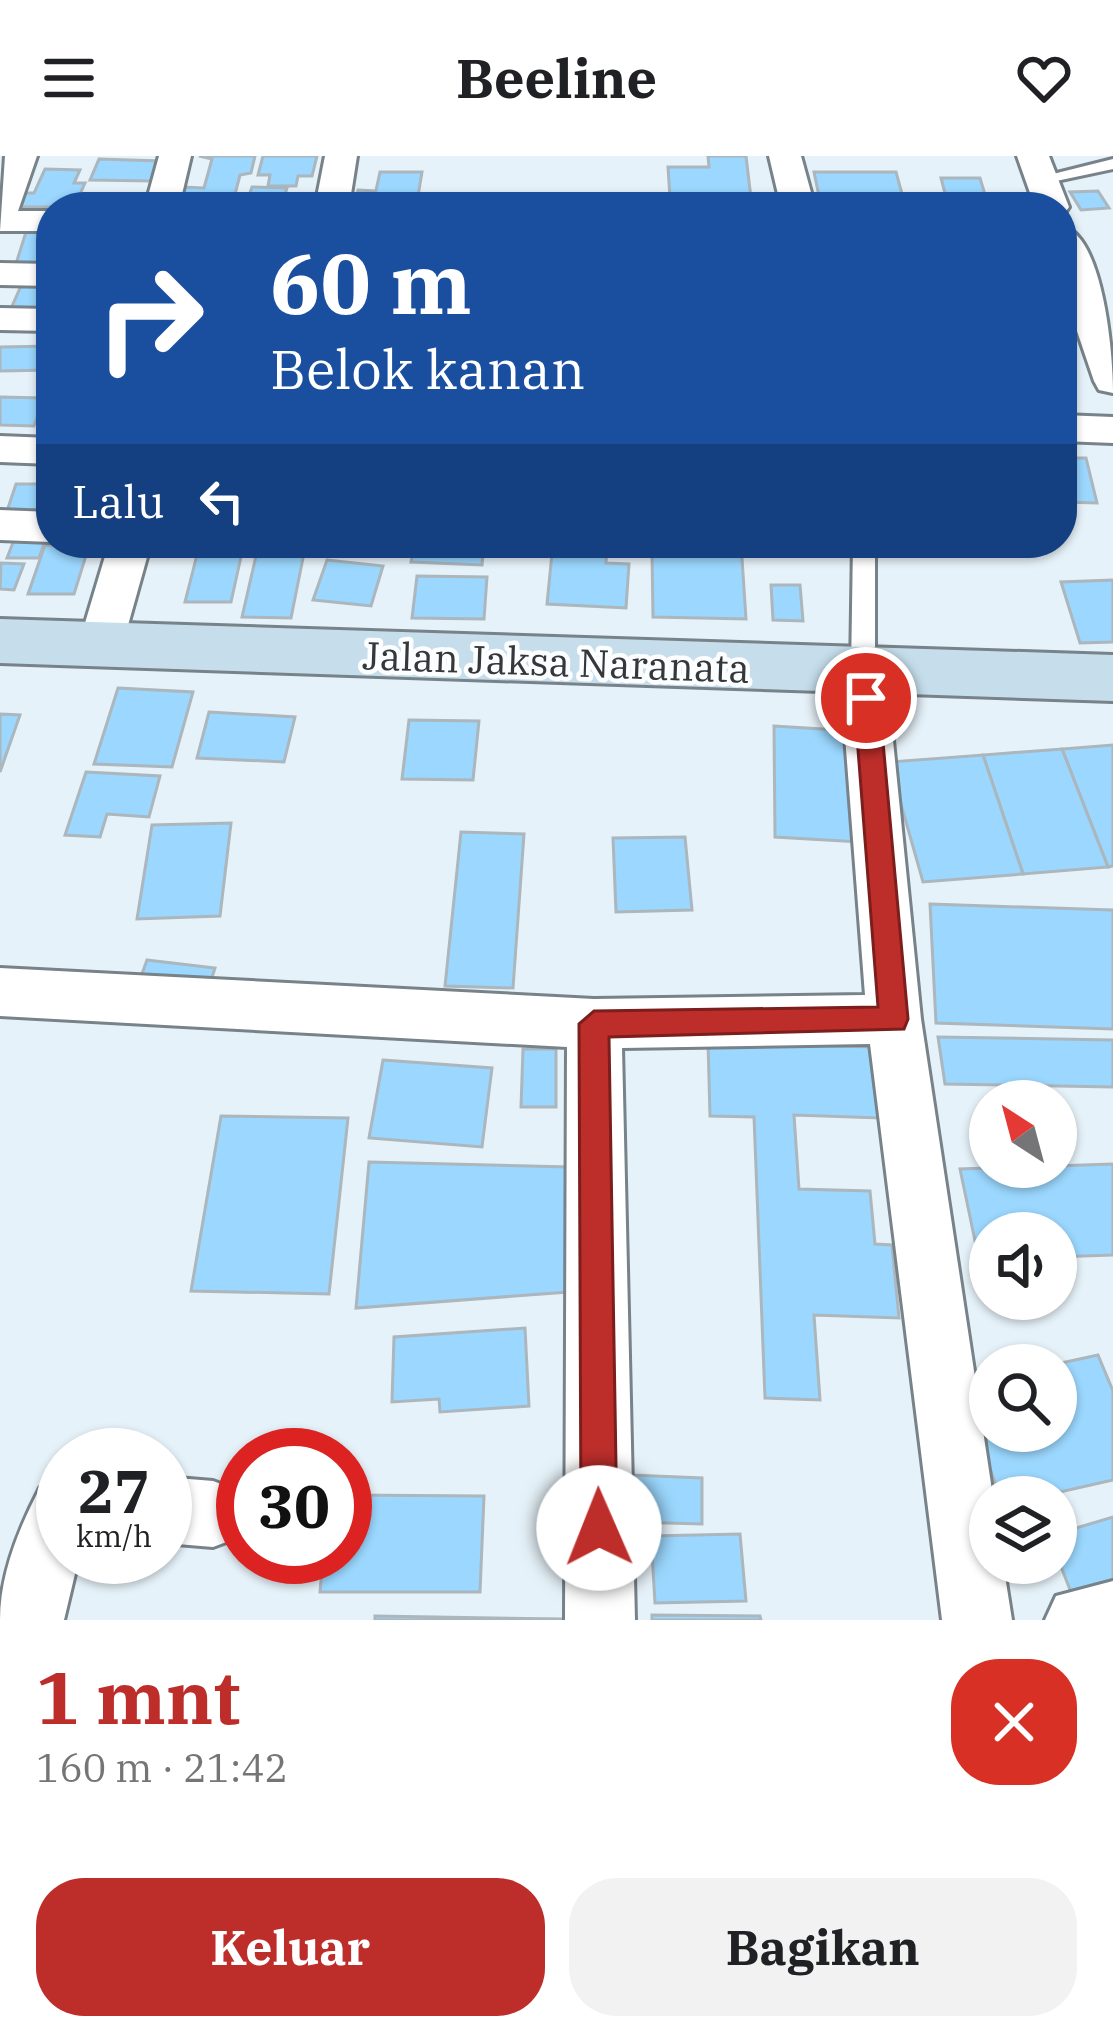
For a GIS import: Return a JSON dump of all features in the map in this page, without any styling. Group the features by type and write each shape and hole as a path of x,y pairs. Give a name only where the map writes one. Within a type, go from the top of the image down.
{"main road":[{"name":"Jalan Jaksa Naranata","path":"0,641 1113,678"}],"street":[{"path":"21,156 0,217 36,220"},
{"path":"166,192 175,156"},
{"path":"335,192 341,156"},
{"path":"785,156 794,192"},
{"path":"0,274 36,275"},
{"path":"1077,278 1112,376"},
{"path":"0,319 36,320"},
{"path":"1077,429 1113,430"},
{"path":"0,449 36,450"},
{"path":"0,524 36,526"},
{"path":"100,643 126,558"},
{"path":"863,671 894,1019 977,1620"},
{"path":"0,992 594,1024 894,1019"},
{"path":"594,1024 600,1620"},
{"path":"29,1620 38,1584"},
{"path":"1080,1620 1113,1615"}],"lane":[{"path":"1042,181 1079,164 1113,164"},
{"path":"863,558 863,671"}],"building":[{"path":"199,156 255,156 251,173 240,175 236,192 182,192 183,187 204,188 212,159"},
{"path":"263,156 317,156 312,176 298,176 296,186 268,186 270,175 258,175"},
{"path":"708,156 746,156 750,192 670,192 668,167 709,167"},
{"path":"99,159 161,161 152,181 90,180"},
{"path":"45,169 80,170 74,183 85,183 81,192 36,192 36,207 18,207 24,193 34,193"},
{"path":"380,172 422,172 419,192 376,192"},
{"path":"814,172 896,172 902,192 818,192"},
{"path":"941,178 980,178 984,192 945,192"},
{"path":"252,187 287,188 286,192 250,192"},
{"path":"1098,191 1109,208 1081,210 1077,192 1070,192"},
{"path":"26,232 36,232 36,269 14,270"},
{"path":"24,279 36,279 36,314 9,313"},
{"path":"36,346 36,370 0,371 0,347"},
{"path":"0,397 36,398 34,426 0,425"},
{"path":"1077,458 1086,458 1097,503 1077,502"},
{"path":"16,484 36,484 36,519 4,520"},
{"path":"14,540 36,541 36,558 7,558"},
{"path":"40,558 85,558 74,594 28,594"},
{"path":"196,558 241,558 231,602 185,602"},
{"path":"256,558 303,558 291,618 242,617"},
{"path":"412,558 483,558 482,565 411,562"},
{"path":"552,558 606,558 606,563 629,564 626,608 547,604"},
{"path":"652,558 742,558 746,619 653,617"},
{"path":"327,560 383,566 371,606 313,600"},
{"path":"1,563 24,564 14,590 0,589"},
{"path":"417,576 487,577 484,619 412,618"},
{"path":"1113,580 1113,642 1080,643 1061,582"},
{"path":"771,585 800,585 803,621 773,620"},
{"path":"118,688 193,692 172,767 94,764"},
{"path":"209,712 295,717 284,762 197,758"},
{"path":"0,714 20,715 0,772"},
{"path":"409,720 479,721 473,780 402,779"},
{"path":"774,726 854,731 859,842 775,837"},
{"path":"1113,745 1113,866 1108,867 1062,749"},
{"path":"1062,749 1108,867 1023,874 983,755"},
{"path":"983,755 1023,874 923,882 889,762"},
{"path":"86,772 160,776 149,817 107,814 100,837 65,835"},
{"path":"231,823 220,916 137,919 152,825"},
{"path":"461,832 524,834 513,988 445,986"},
{"path":"685,837 692,910 616,912 613,838"},
{"path":"930,904 1113,910 1113,1029 936,1023"},
{"path":"147,960 215,968 206,996 137,988"},
{"path":"938,1037 1113,1040 1113,1087 1077,1086 1077,1080 945,1084"},
{"path":"708,1042 873,1047 880,1118 794,1115 799,1189 870,1191 875,1244 892,1245 899,1318 814,1315 820,1400 765,1398 754,1117 710,1116"},
{"path":"523,1049 556,1049 556,1107 521,1107"},
{"path":"383,1060 492,1068 482,1147 369,1138"},
{"path":"221,1116 348,1118 329,1294 191,1291"},
{"path":"369,1162 570,1167 568,1292 356,1308"},
{"path":"1113,1164 1113,1255 1077,1256 1077,1212 969,1212 960,1169 969,1169 969,1188 1077,1188 1077,1165"},
{"path":"525,1328 529,1406 440,1412 439,1399 392,1402 394,1337"},
{"path":"1098,1355 1113,1391 1113,1480 1077,1488 1077,1476 993,1476 984,1452 1077,1452 1077,1360"},
{"path":"969,1383 969,1408 961,1385"},
{"path":"631,1475 702,1478 702,1524 631,1522"},
{"path":"372,1495 484,1496 480,1592 320,1592 321,1584 372,1584"},
{"path":"1113,1517 1113,1594 1076,1605 1068,1584 1077,1584 1077,1528"},
{"path":"740,1534 746,1601 655,1603 651,1536"},
{"path":"652,1615 760,1616 761,1620 652,1620"},
{"path":"375,1616 562,1619 562,1620 375,1620"}],"route":[{"path":"599,1528 594,1024 894,1019 866,698"}]}
